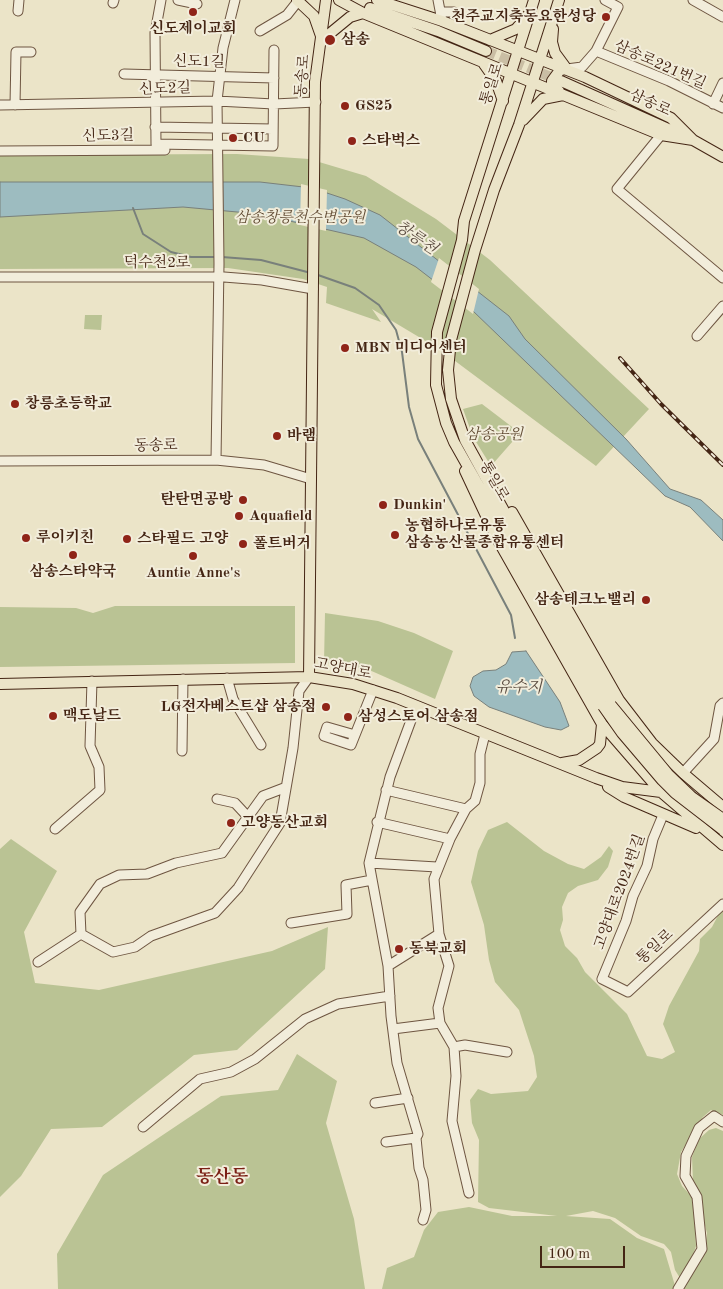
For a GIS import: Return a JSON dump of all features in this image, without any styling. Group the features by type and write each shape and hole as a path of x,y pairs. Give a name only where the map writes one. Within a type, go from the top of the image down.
{"main road":[{"path":"298,0 314,16 322,40 350,17 363,12"},
{"name":"동송로","path":"313,284 316,102 318,60 326,0"},
{"path":"339,0 481,62 564,94 661,135 693,140"},
{"path":"346,0 438,31 486,51"},
{"path":"377,0 441,16 490,40 567,69 583,72 671,118 693,140"},
{"name":"통일로","path":"534,0 512,74 474,187 437,332 436,385 439,402 454,442 628,741 669,787 723,830"},
{"name":"통일로","path":"559,0 519,125 494,190 474,250 451,340 448,370 450,399 465,440 607,706 668,774 692,797 723,821"},
{"path":"490,40 516,29 531,12"},
{"path":"553,20 552,42 555,53 567,69"},
{"path":"481,62 492,54 494,49 490,40"},
{"path":"481,62 496,81 503,101"},
{"path":"564,94 552,86 552,80 560,70 567,69"},
{"name":"삼송로","path":"561,81 693,140 723,157"},
{"path":"519,125 543,99 564,94"},
{"path":"309,677 312,580 313,284"},
{"path":"465,440 518,522 619,700 652,743 682,773 723,808"},
{"path":"454,442 472,489 495,535 602,724 661,792 704,831 723,845"},
{"name":"고양대로","path":"0,684 309,677 353,684 562,763 596,778 622,787 661,792"},
{"path":"562,763 579,760 597,748 600,744 602,724"},
{"path":"661,792 682,773"},
{"path":"596,778 624,798 704,831"},
{"path":"723,821 718,833 723,845"}],"street":[{"path":"18,11 19,0"},
{"path":"161,0 155,33 157,103 155,127 273,129 274,50"},
{"path":"178,0 197,4"},
{"path":"216,460 219,264 217,101 223,48 235,0"},
{"path":"260,31 287,15 298,0"},
{"path":"438,0 441,16 454,12"},
{"name":"삼송로221번길","path":"583,72 618,7 605,0"},
{"path":"693,0 723,17"},
{"name":"삼송로221번길","path":"596,51 669,82 723,108"},
{"path":"15,105 16,52 31,52"},
{"name":"신도1길","path":"124,74 274,78"},
{"name":"삼송로221번길","path":"713,104 723,83"},
{"name":"신도2길","path":"0,105 217,101 274,104 316,102"},
{"name":"신도3길","path":"155,127 156,144 218,150"},
{"name":"신도3길","path":"0,151 218,150 272,146 273,129"},
{"path":"661,135 617,189 723,278"},
{"name":"덕수천2로","path":"0,277 218,277 313,284"},
{"path":"697,336 723,306"},
{"name":"동송로","path":"0,462 216,460 264,465 311,479"},
{"path":"81,934 113,952 134,947 150,936 215,912 238,888 280,823 284,788 293,748 299,691 309,677"},
{"path":"227,678 233,699 261,745"},
{"path":"182,751 183,679"},
{"path":"55,828 100,790 99,767 90,746 92,681"},
{"path":"355,735 372,690"},
{"path":"682,773 714,739 720,706 723,703"},
{"path":"416,707 386,790 369,863 388,966 397,1063 418,1134 416,1138 426,1210 423,1220"},
{"path":"469,1194 452,1121 456,1076 454,1047 440,1023 438,1008 449,966 439,934 434,879 437,867 450,839 466,809 475,801 480,783 480,754 485,734"},
{"path":"81,934 80,912 100,884 119,875 146,874 176,863 222,853 264,796 284,788"},
{"path":"386,790 466,809"},
{"path":"216,799 235,804 248,817"},
{"name":"고양대로2024번길","path":"602,979 626,921 632,896 647,866 653,839 663,815"},
{"path":"378,822 450,839"},
{"path":"369,863 437,867"},
{"path":"291,923 347,914 346,885 372,880"},
{"name":"통일로","path":"602,979 628,992 723,904"},
{"path":"38,962 81,934"},
{"path":"388,966 439,934"},
{"path":"143,1127 200,1079 230,1072 256,1059 305,1019 338,1004 390,996"},
{"path":"393,1029 440,1023"},
{"path":"454,1047 465,1045 507,1052"},
{"path":"375,1103 408,1098"},
{"path":"678,1289 702,1249 697,1197 685,1176 686,1156 699,1128 714,1116 723,1122"},
{"path":"386,1142 416,1138"}],"green space":[{"name":"삼송창릉천수변공원","path":"237,154 309,159 366,176 436,219 490,260 649,409 596,466 439,349 372,309 381,322 326,303 327,287 303,279 228,268 0,269 0,155"},
{"path":"85,315 102,315 101,330 84,329"},
{"name":"삼송공원","path":"482,404 520,433 491,466 473,437 463,409"},
{"path":"115,606 295,606 295,663 0,667 0,607 76,608 93,613"},
{"path":"325,613 378,621 414,633 453,651 435,699 367,669 324,663"},
{"path":"507,822 544,851 568,864 584,869 601,857 609,846 613,851 608,867 598,880 578,886 568,893 562,907 563,920 560,930 565,946 577,958 585,972 627,1014 647,1056 662,1059 675,1052 663,1024 669,1006 699,951 700,939 712,927 723,906 723,1115 711,1110 703,1117 681,1152 677,1174 682,1186 692,1197 694,1207 696,1246 693,1255 680,1278 675,1270 671,1252 664,1244 641,1236 615,1218 593,1211 566,1216 610,1219 637,1238 664,1249 676,1289 382,1289 387,1268 414,1257 424,1230 438,1212 469,1207 512,1216 557,1216 489,1208 478,1202 479,1140 472,1123 470,1100 478,1089 491,1094 528,1091 537,1077 534,1056 519,1010 495,982 489,960 484,925 471,882 478,851 488,830"},
{"path":"11,839 57,871 24,932 35,983 99,990 272,951 328,927 325,969 237,1050 194,1055 102,1127 51,1129 21,1176 0,1197 0,849"},
{"path":"297,1054 337,1081 326,1123 354,1219 365,1289 58,1289 57,1254 103,1175 221,1096 278,1090"},
{"path":"716,1128 723,1131 723,1289 683,1289 705,1251 707,1233 693,1182 692,1157 699,1139 709,1130"}],"water":[{"path":"0,182 260,182 312,188 345,199 380,215 509,316 525,339 626,439 670,489 701,500 723,520 723,541 690,507 665,496 473,311 416,267 364,238 259,214 183,207 0,217"},
{"name":"유수지","path":"526,651 560,702 569,726 561,730 545,727 489,707 474,696 470,686 473,677 483,671 496,670 506,664 512,652"}],"pier":[{"path":"301,184 327,190 326,231 300,225"},
{"path":"439,258 479,289 473,314 431,282"}],"waterway":[{"path":"133,208 143,234 171,252 191,257 215,257"},
{"path":"222,257 261,260 311,273"},
{"path":"318,275 355,288 379,305 396,330 402,352 409,407 418,439 511,615 515,638"}],"tunnel":[{"path":"486,51 561,81"}],"railway":[{"path":"620,358 661,404 723,465"}],"place":[{"name":"신도제이교회","path":"193,12"},
{"name":"천주교지축동요한성당","path":"606,17"},
{"name":"삼송","path":"330,40"},
{"name":"GS25","path":"345,106"},
{"name":"CU","path":"233,138"},
{"name":"스타벅스","path":"352,141"},
{"name":"MBN 미디어센터","path":"345,348"},
{"name":"창릉초등학교","path":"15,404"},
{"name":"바램","path":"277,436"},
{"name":"탄탄면공방","path":"243,500"},
{"name":"Dunkin'","path":"383,505"},
{"name":"Aquafield","path":"239,516"},
{"name":"농협하나로유통 삼송농산물종합유통센터","path":"395,535"},
{"name":"루이키친","path":"26,538"},
{"name":"스타필드 고양","path":"127,539"},
{"name":"폴트버거","path":"243,544"},
{"name":"삼송스타약국","path":"73,555"},
{"name":"Auntie Anne's","path":"193,556"},
{"name":"삼송테크노밸리","path":"646,600"},
{"name":"LG전자베스트샵 삼송점","path":"326,707"},
{"name":"맥도날드","path":"53,716"},
{"name":"삼성스토어 삼송점","path":"348,717"},
{"name":"고양동산교회","path":"231,823"},
{"name":"동북교회","path":"399,949"}],"district":[{"name":"동산동","path":"222,1177"}],"water label":[{"name":"창릉천","path":"416,238"}]}
